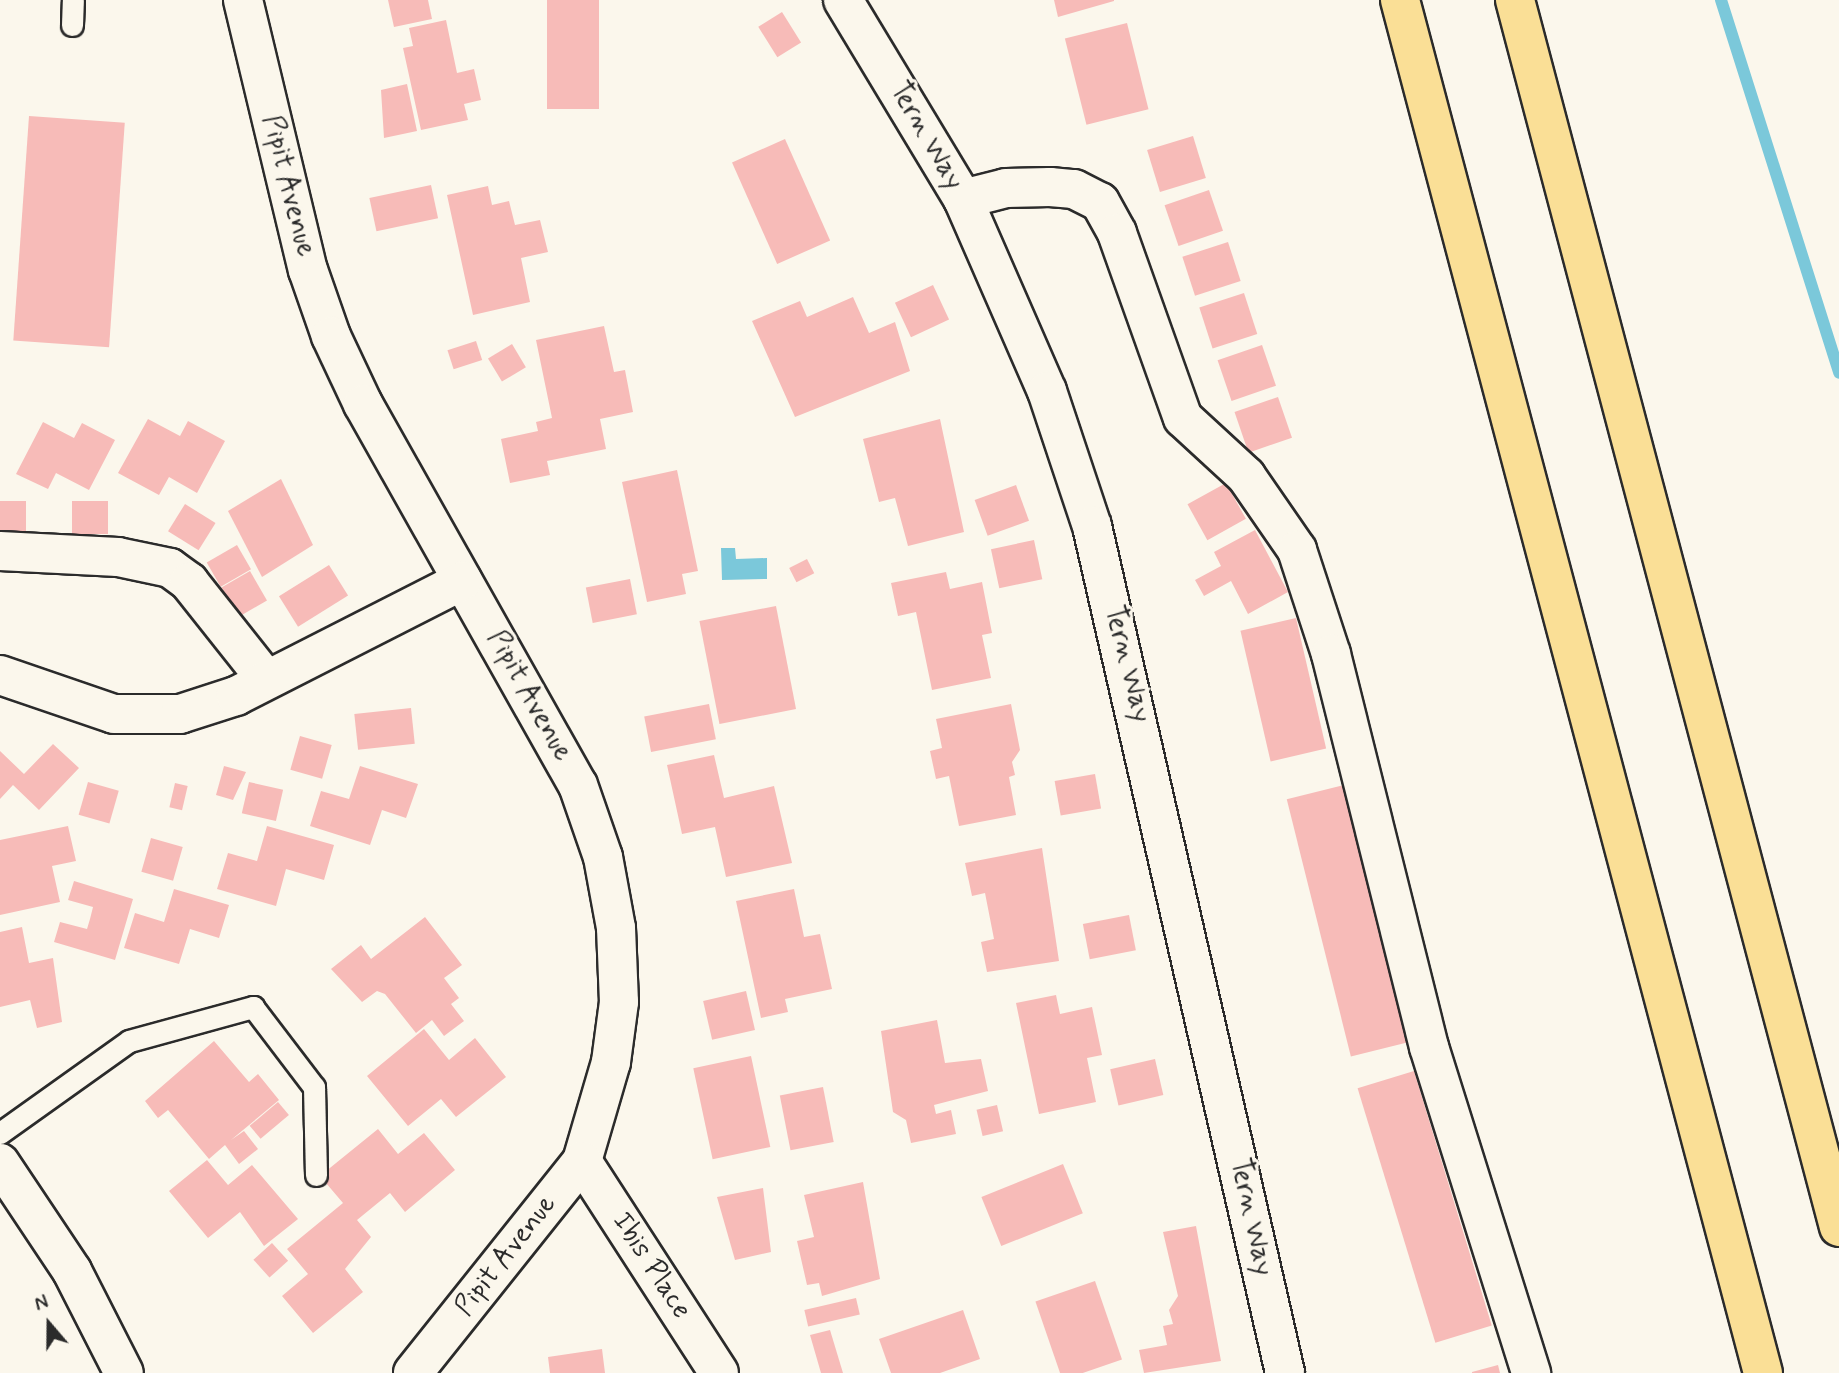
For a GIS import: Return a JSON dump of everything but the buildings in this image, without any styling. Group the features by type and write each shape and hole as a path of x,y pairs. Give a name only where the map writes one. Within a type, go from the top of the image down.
{"highway":[{"path":"1400,0 1763,1373"},
{"path":"1515,0 1839,1227"},
{"path":"1771,972 1839,1178"}],"street":[{"name":"Pipit Avenue","path":"243,0 308,270 331,336 462,581 578,785 603,857 619,1002 611,1062 582,1161 413,1373"},
{"name":"Tern Way","path":"843,0 964,199 1047,391 1092,526 1285,1373"},
{"path":"964,199 1006,188 1050,187 1074,189 1100,202 1117,233 1183,418 1246,476 1297,550 1331,654 1429,1047 1531,1373"},
{"path":"0,551 118,557 170,568 189,582 265,678"},
{"path":"0,675 114,714 148,718 207,707 462,581"},
{"name":"Ibis Place","path":"582,1161 719,1373"},
{"path":"0,1163 72,1271 124,1373"}],"lane":[{"path":"72,25 73,0"},
{"path":"0,1133 129,1041 253,1007 314,1087 316,1175"}],"water":[{"path":"721,548 735,548 736,559 767,558 767,579 722,580"}],"waterway":[{"path":"1721,0 1839,373"}]}
